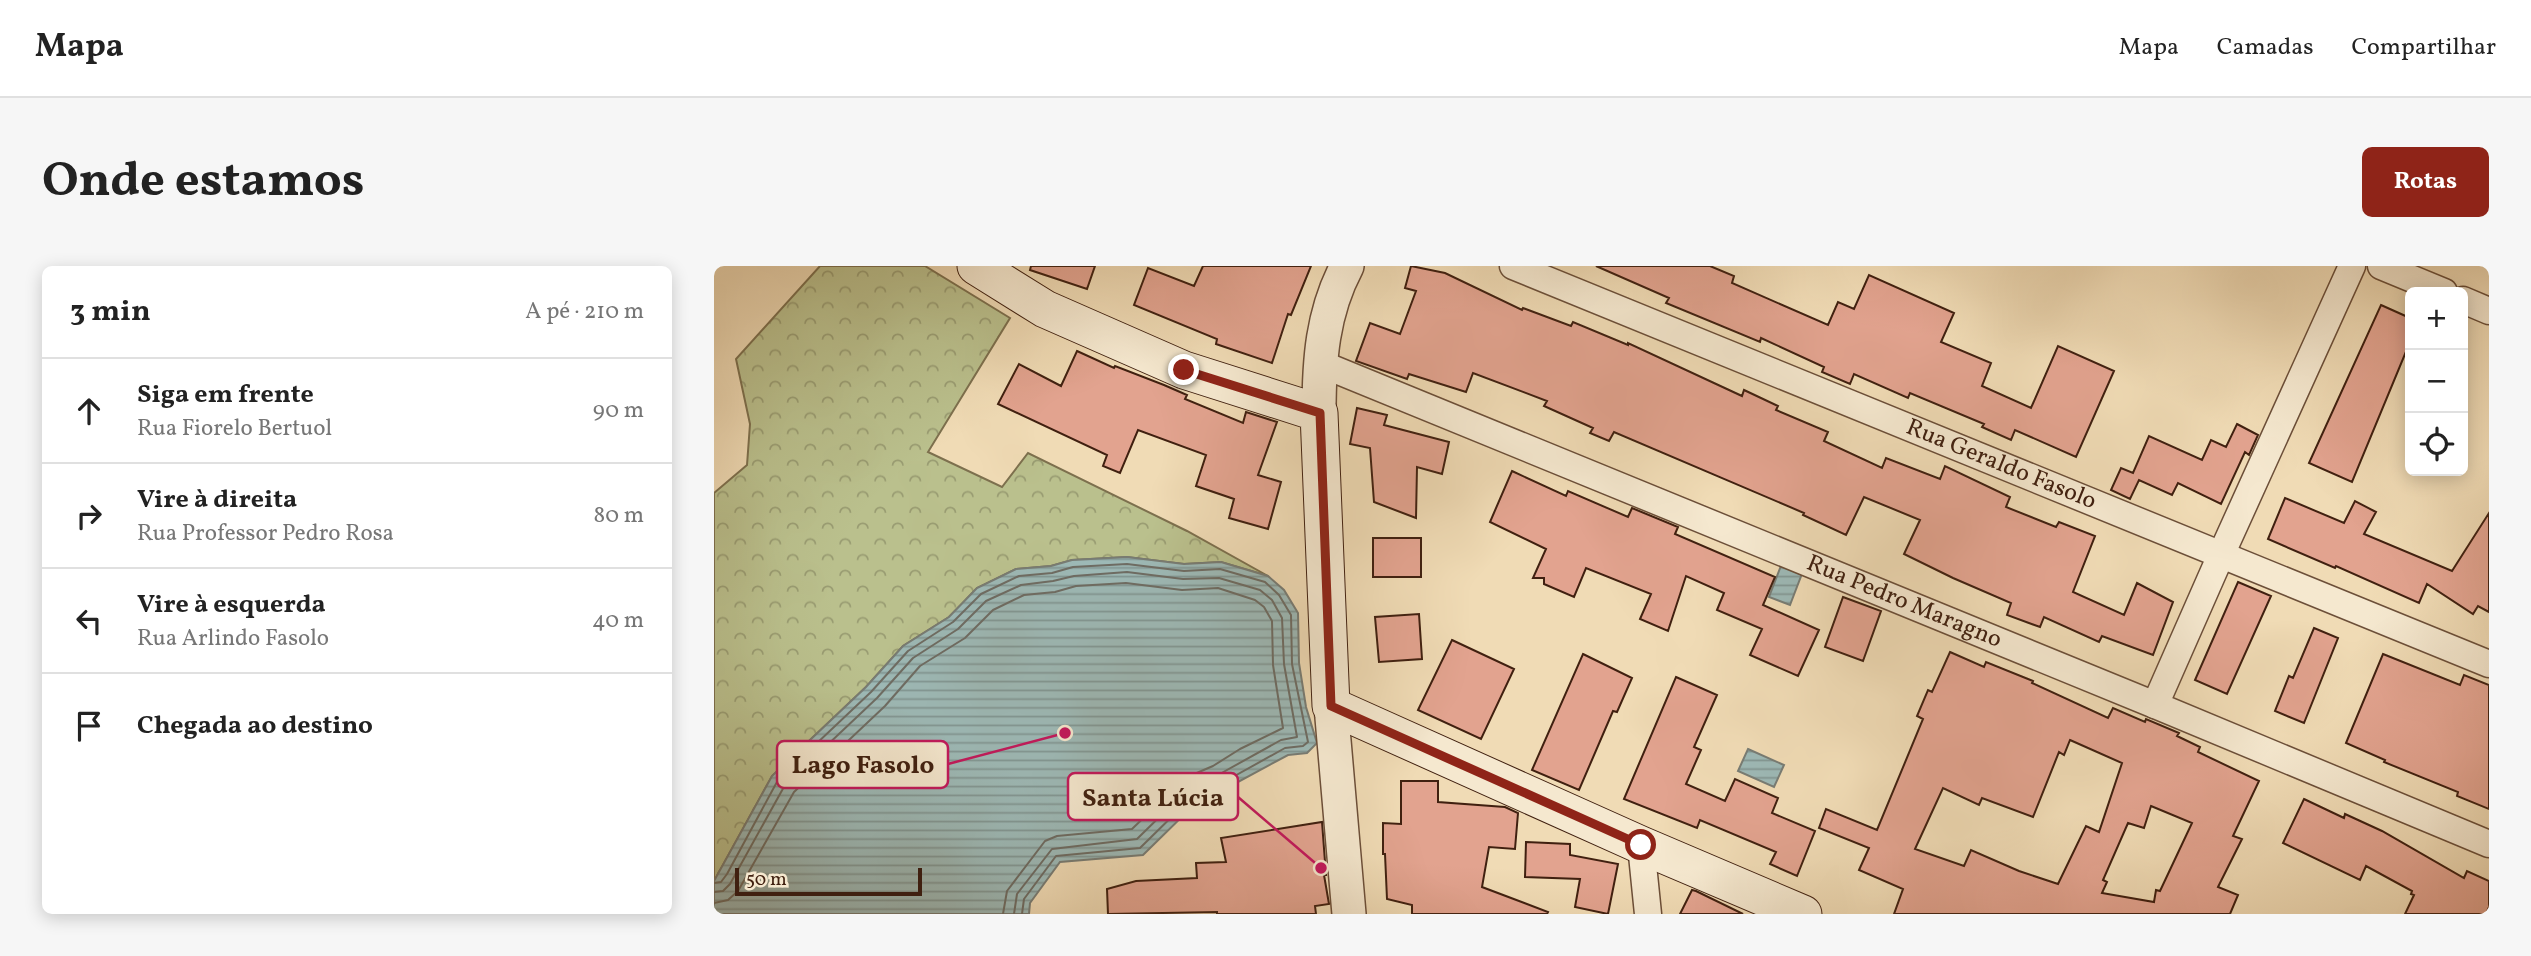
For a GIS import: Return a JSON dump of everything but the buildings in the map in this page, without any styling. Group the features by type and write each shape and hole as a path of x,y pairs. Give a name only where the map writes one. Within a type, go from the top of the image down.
{"main road":[{"path":"976,266 1045,309 1184,370 1320,413 1331,706 1641,845 1803,914"}],"street":[{"path":"1320,413 1319,363 1325,321 1336,286 1347,266"},
{"name":"Rua Geraldo Fasolo","path":"1513,266 2489,664"},
{"path":"2155,705 2352,266"},
{"path":"2381,266 2432,287"},
{"path":"2468,302 2489,311"},
{"name":"Rua Pedro Maragno","path":"1319,363 2489,844"},
{"path":"1331,706 1349,914"},
{"path":"1641,845 1648,914"}],"green space":[{"path":"820,266 925,266 1010,318 928,452 1002,487 1028,453 1187,531 1268,576 1221,562 1184,564 1127,557 1072,560 1051,566 1016,569 977,588 949,617 903,646 866,687 772,776 714,881 714,493 747,465 750,424 736,359"}],"water":[{"path":"1127,557 1184,564 1221,562 1268,576 1284,590 1298,613 1299,663 1306,707 1317,743 1307,753 1288,755 1199,800 1143,855 1060,862 1030,903 1029,914 714,914 714,881 772,776 866,687 903,646 949,617 977,588 1016,569 1051,566 1072,560"},
{"path":"1782,563 1803,571 1790,605 1769,597"},
{"path":"1748,749 1784,765 1774,787 1738,771"}],"place":[{"name":"Lago Fasolo","path":"1065,733"},
{"name":"Santa Lúcia","path":"1321,868"}],"route":[{"path":"1184,370 1320,413 1331,706 1641,845"}]}
